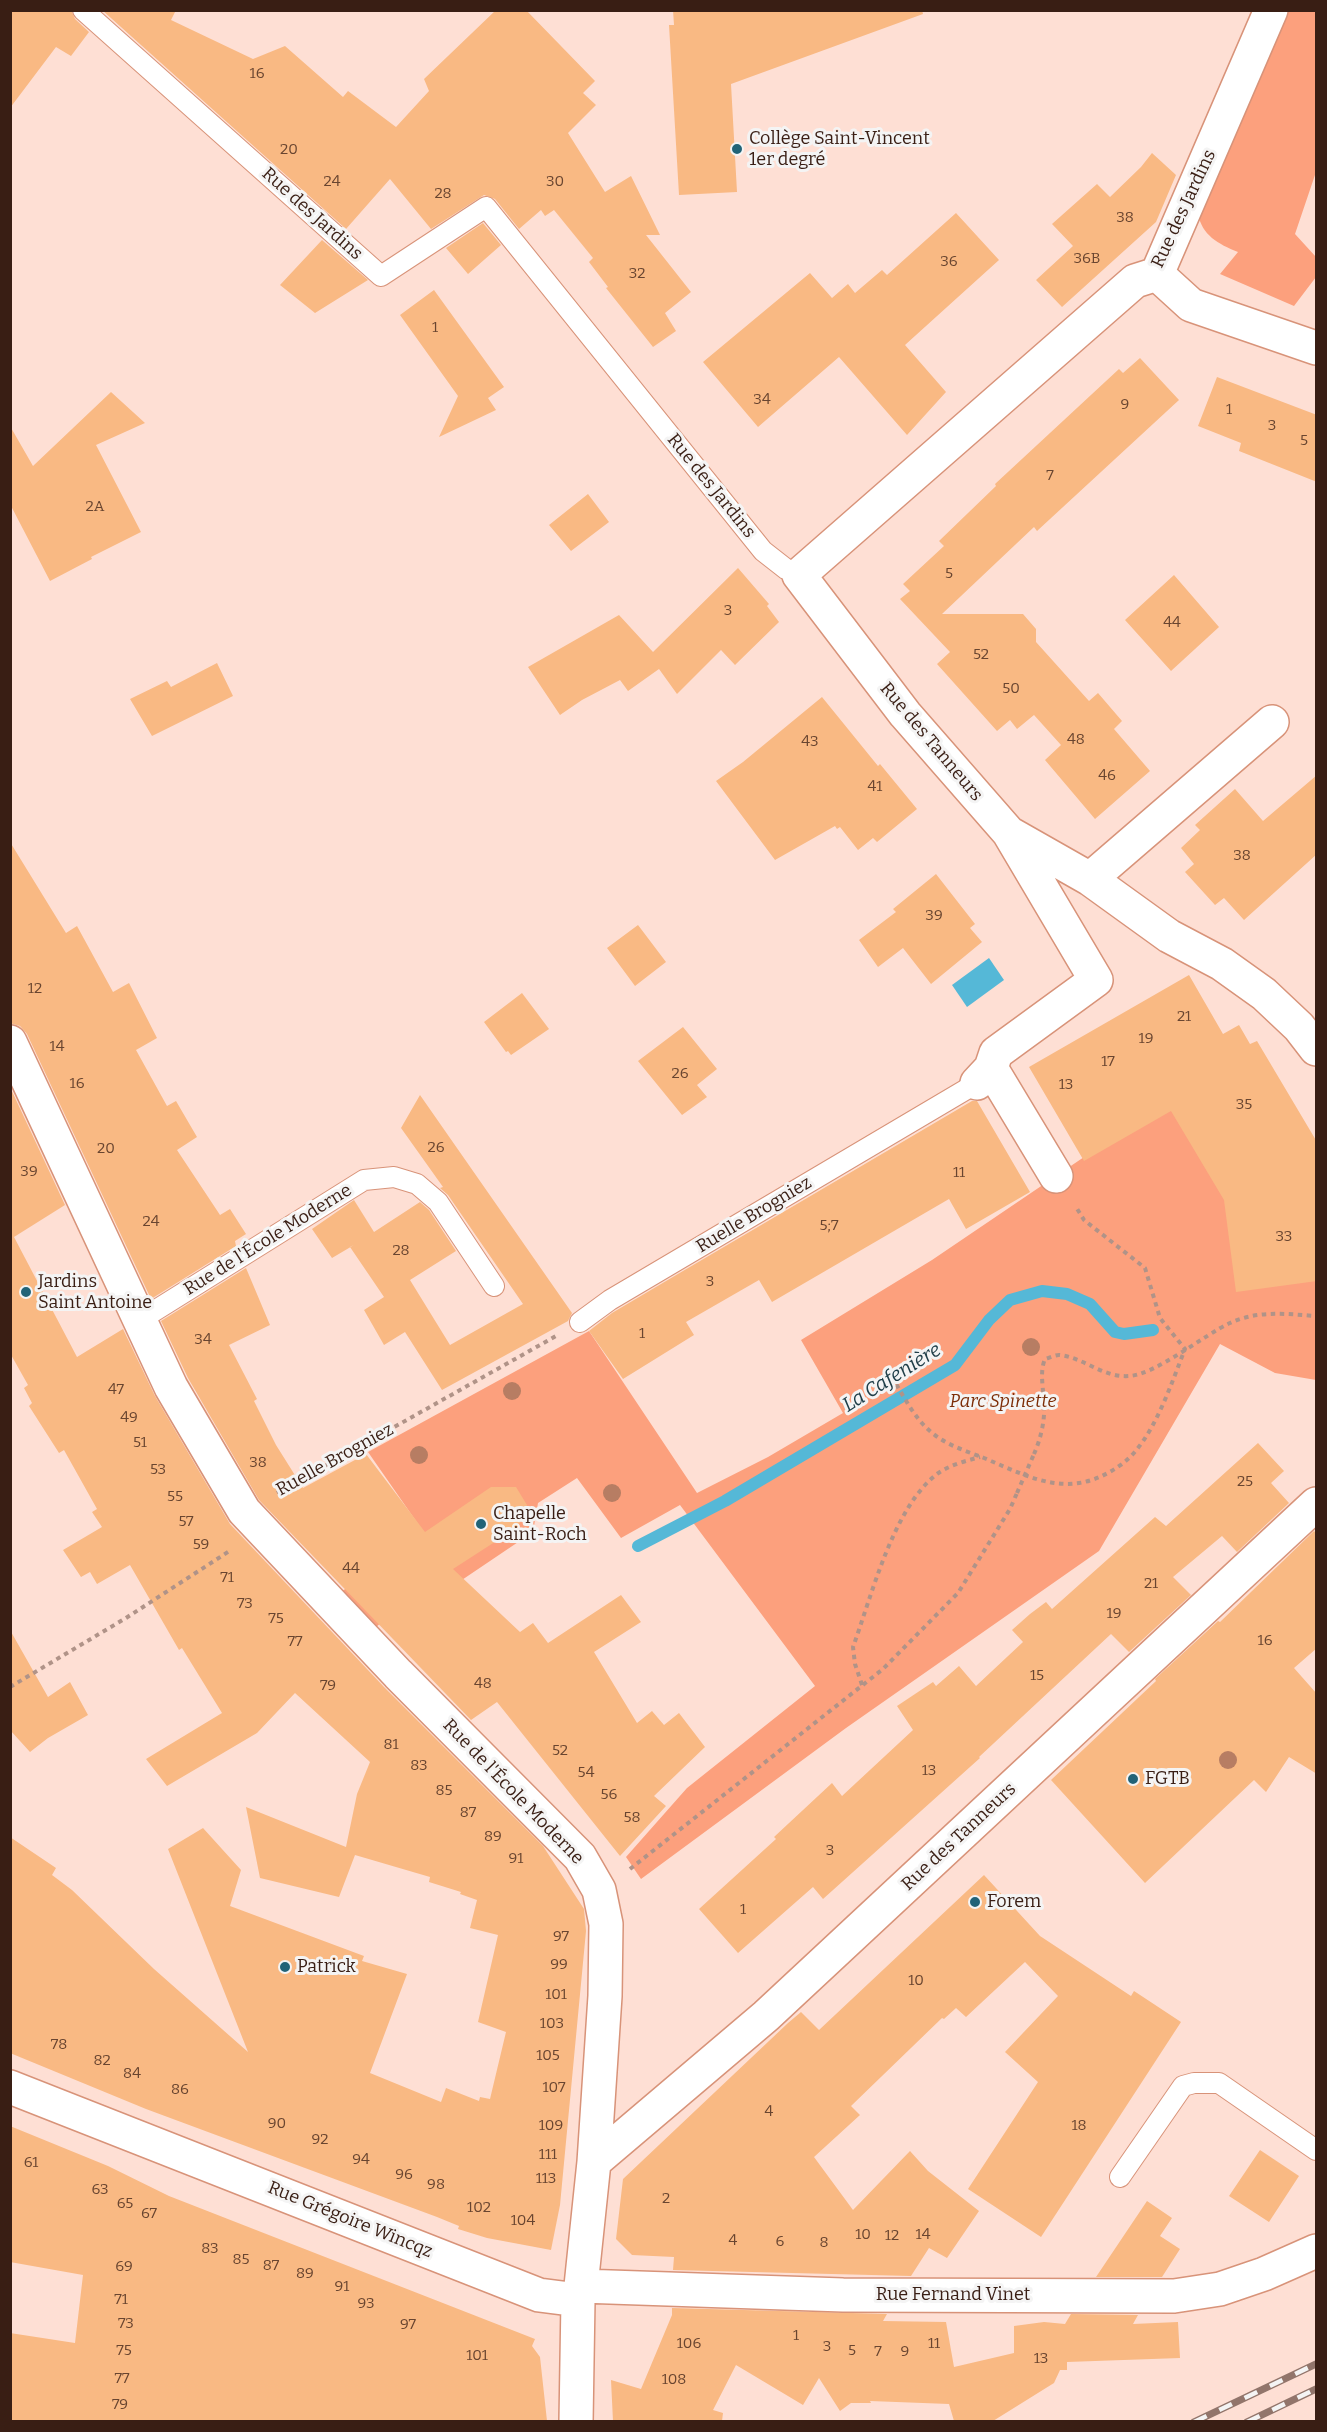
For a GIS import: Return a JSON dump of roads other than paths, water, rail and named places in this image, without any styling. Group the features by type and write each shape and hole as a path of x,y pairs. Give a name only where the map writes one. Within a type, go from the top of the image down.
{"street":[{"name":"Rue des Jardins","path":"799,575 1136,281 1157,274 1271,10"},
{"path":"1157,274 1191,305 1317,348"},
{"name":"Rue des Tanneurs","path":"799,575 904,714 1009,833 1090,879 1169,936 1222,964 1264,994 1299,1027 1317,1049"},
{"path":"1090,879 1272,722"},
{"name":"Ruelle Brogniez","path":"984,1076 996,1053 1096,980 1009,833"},
{"name":"Rue de l'École Moderne","path":"10,1042 171,1387 253,1521 398,1674 580,1857 599,1890 606,1924 606,1965 594,2162 580,2293"},
{"path":"984,1076 1056,1176"},
{"name":"Rue des Tanneurs","path":"594,2162 766,2016 1317,1504"},
{"name":"Rue Grégoire Wincqz","path":"10,2087 539,2295 580,2293"},
{"name":"Rue Fernand Vinet","path":"580,2293 1174,2296 1220,2289 1264,2274 1317,2251"},
{"path":"576,2421 580,2293"}],"lane":[{"name":"Rue des Jardins","path":"83,10 381,276 486,207 763,551 786,569 799,575"},
{"name":"Ruelle Brogniez","path":"580,1322 610,1300 984,1076"},
{"name":"Rue de l'École Moderne","path":"140,1320 364,1179 394,1177 417,1184 438,1202 494,1286"},
{"path":"1120,2177 1183,2086 1194,2083 1219,2083 1317,2150"}],"water":[{"path":"989,958 1004,980 967,1007 952,985"}],"waterway":[{"name":"La Cafenière","path":"638,1546 725,1501 955,1365 989,1320 1010,1300 1042,1291 1067,1294 1090,1304 1115,1332 1124,1334 1153,1330"}],"railway":[{"path":"1194,2422 1316,2364"},
{"path":"1247,2422 1316,2389"}],"place":[{"name":"Collège Saint-Vincent 1er degré","path":"737,149"},
{"name":"Jardins Saint Antoine","path":"26,1292"},
{"name":"Chapelle Saint-Roch","path":"481,1524"},
{"name":"FGTB","path":"1133,1779"},
{"name":"Forem","path":"975,1902"},
{"name":"Patrick","path":"285,1967"}],"park label":[{"name":"Parc Spinette","path":"1003,1402"}]}
